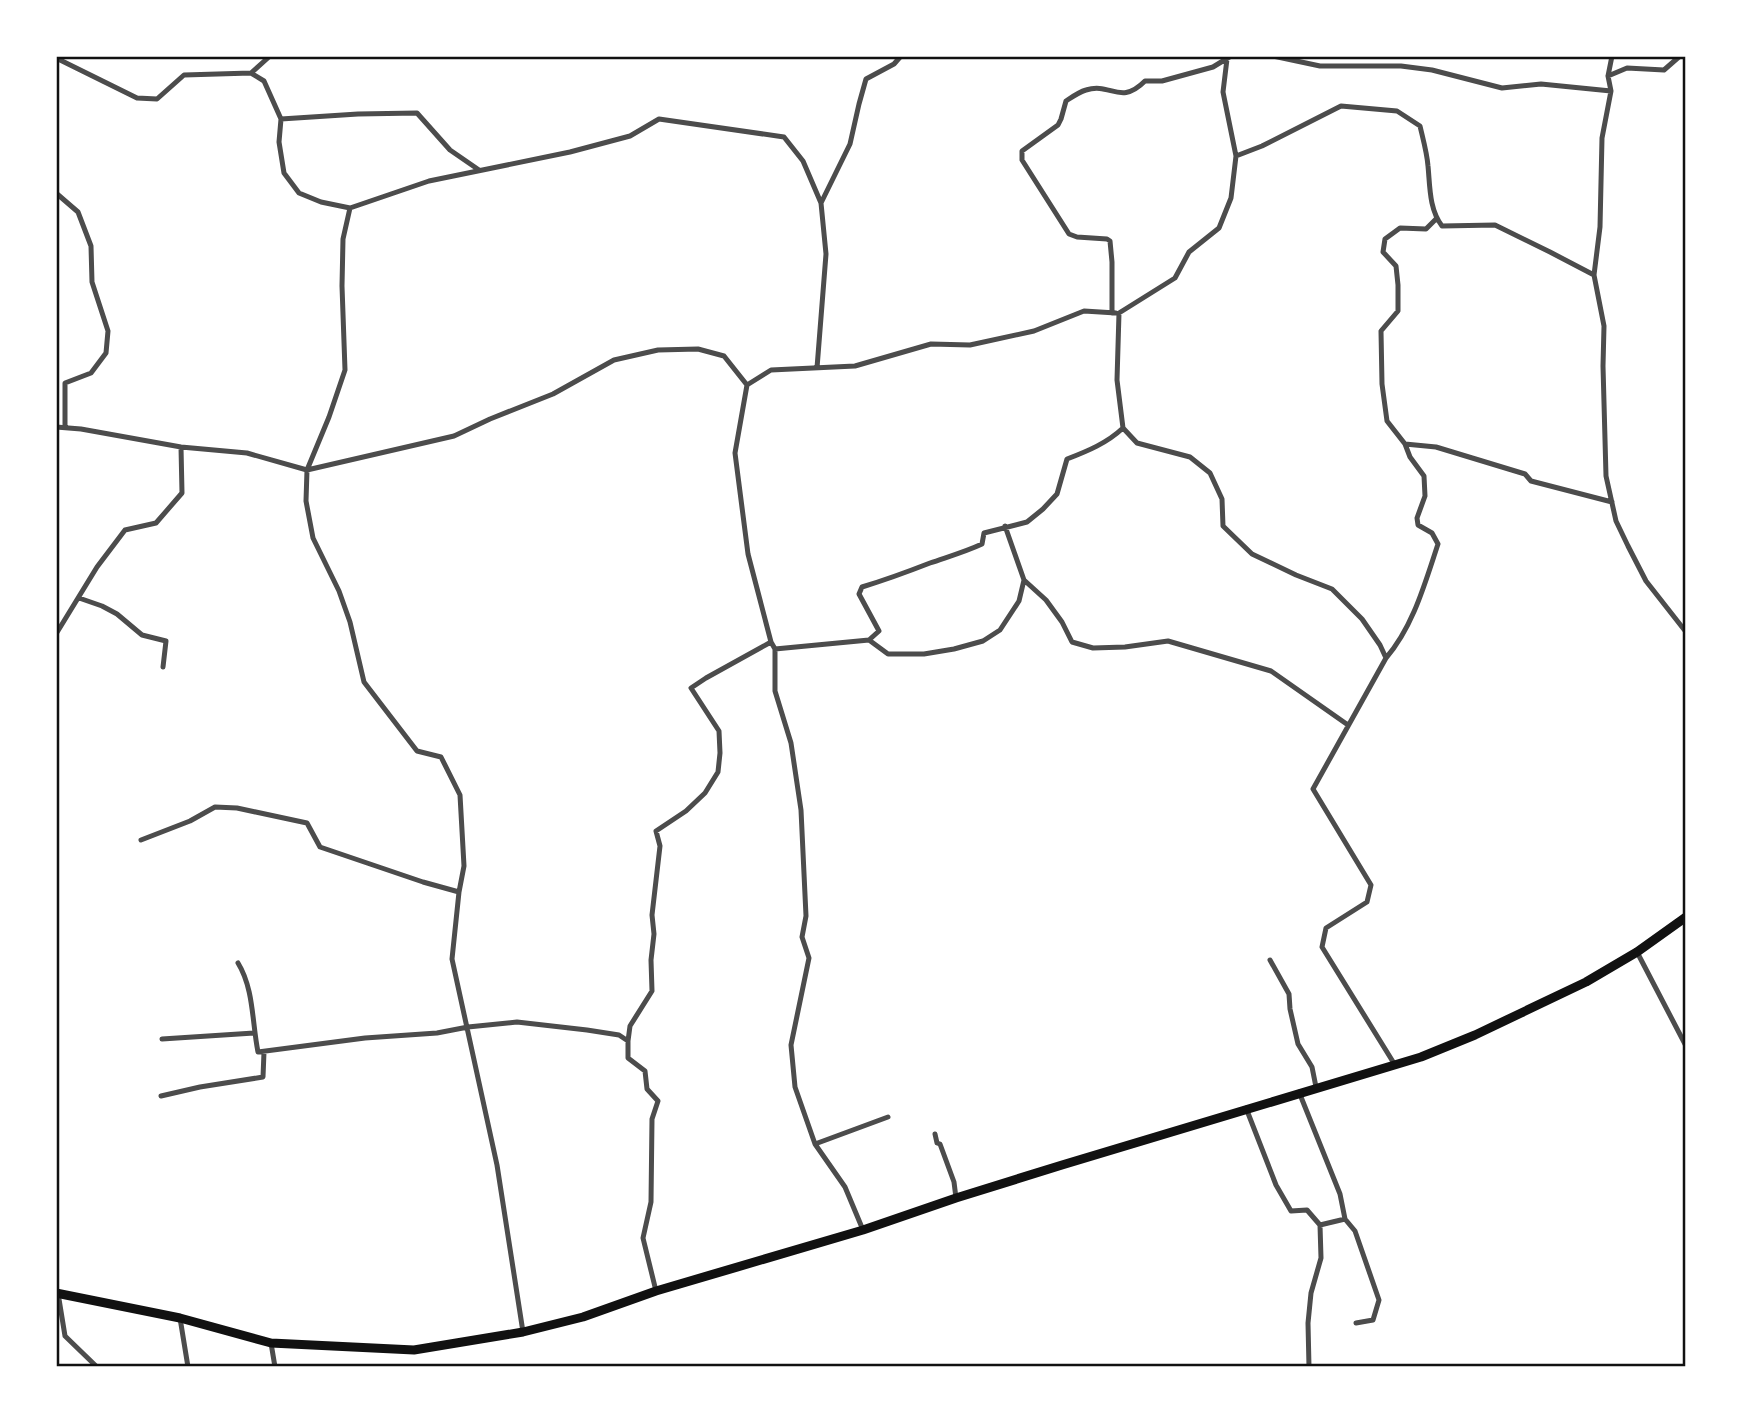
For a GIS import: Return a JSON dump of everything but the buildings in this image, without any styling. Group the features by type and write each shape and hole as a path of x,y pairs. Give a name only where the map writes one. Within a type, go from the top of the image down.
{"main road":[{"path":"57,1293 180,1318 271,1343 414,1350 523,1332 583,1317 656,1291 863,1230 956,1198 1246,1108 1395,1065 1475,1035 1586,982 1637,952 1686,917"}],"street":[{"path":"251,73 271,56"},
{"path":"821,203 850,144 866,79 894,64 901,56"},
{"path":"1273,56 1321,66 1401,66 1432,70 1502,88 1541,83 1611,91"},
{"path":"1347,56 1347,66"},
{"path":"1612,56 1608,76 1611,91 1602,138 1600,226 1594,275 1604,326 1606,476 1616,521 1646,581 1686,632"},
{"path":"1608,76 1627,68 1664,70 1681,56"},
{"path":"863,1230 845,1186 815,1144 795,1087 791,1045 809,958 802,937 806,916 801,810 790,743 775,691 773,645 748,554 735,453 747,385 771,370 855,366 931,344 970,345 1034,331 1084,311 1116,313 1175,278 1189,253 1219,228 1231,198 1236,156 1223,92 1229,57"},
{"path":"1229,57 1213,67 1162,81 1145,81 1135,91 1122,93 1087,89 1066,101 1058,125 1022,150 1022,160 1069,234 1110,241 1116,313 1117,380 1123,428 1137,443 1190,457 1210,473 1222,499 1223,526 1252,554 1332,589 1362,619 1386,658"},
{"path":"56,58 137,98 157,99 184,75 251,73 264,81 281,119 279,142 284,173 299,193 321,202 350,208 429,181 570,152 630,136 659,119 784,137 803,161 821,203 826,254 817,368"},
{"path":"1236,156 1262,146 1341,106 1397,111 1420,126 1428,163 1429,189 1436,219 1442,226 1495,225 1594,275"},
{"path":"281,119 417,113 450,150 480,170"},
{"path":"56,193 78,212 92,246 92,282 108,331 106,353 91,373 65,383 65,428"},
{"path":"350,208 344,239 342,286 345,370 307,470 306,501 313,538 339,591 350,622 364,682 417,751 441,757 460,795 464,866 452,959 497,1165 523,1332"},
{"path":"1395,1065 1322,947 1326,928 1367,902 1371,885 1313,789 1386,658 1397,645 1414,614 1438,544 1432,533 1418,525 1417,518 1425,496 1424,476 1410,457 1405,443 1387,421 1382,384 1381,331 1398,311 1396,266 1383,252 1385,239 1400,228 1426,229 1436,219"},
{"path":"56,426 181,447 247,453 307,470 454,436 553,394 614,360 658,350 698,349 724,356 747,385"},
{"path":"869,640 878,631 859,594 862,587 965,552 982,544 984,533 1027,522 1057,494 1067,459 1111,439 1123,428"},
{"path":"1405,443 1436,447 1525,474 1531,481 1612,502"},
{"path":"56,634 97,567 125,530 156,523 182,492 181,447"},
{"path":"1005,527 1024,580 1046,600 1072,642 1093,648 1168,641 1271,671 1348,725"},
{"path":"656,1291 643,1238 652,1202 652,1119 657,1101 648,1089 645,1071 628,1058 628,1041 630,1026 652,991 652,915 660,846 656,831 686,811 705,793 718,772 719,731 691,688 773,645 869,640 888,654 924,654 983,641 1000,630 1019,601 1024,580"},
{"path":"79,598 117,614 142,635 166,641 163,667"},
{"path":"141,839 190,821 215,807 237,808 307,823 320,847 459,892"},
{"path":"1637,952 1686,1046"},
{"path":"1270,960 1289,994 1298,1044 1312,1067 1317,1087"},
{"path":"238,963 243,971 252,1007 258,1052 517,1022 619,1035 628,1041"},
{"path":"162,1039 254,1033"},
{"path":"161,1096 263,1077 264,1052"},
{"path":"1299,1092 1340,1194 1345,1219 1355,1231 1379,1300 1373,1320 1356,1323"},
{"path":"1246,1108 1276,1185 1291,1211 1307,1210 1320,1225 1321,1258 1311,1293 1308,1323 1309,1367"},
{"path":"815,1144 888,1117"},
{"path":"935,1134 954,1182 956,1198"},
{"path":"1320,1225 1345,1219"},
{"path":"57,1293 65,1336 97,1367"},
{"path":"180,1318 188,1367"},
{"path":"271,1343 275,1367"}]}
